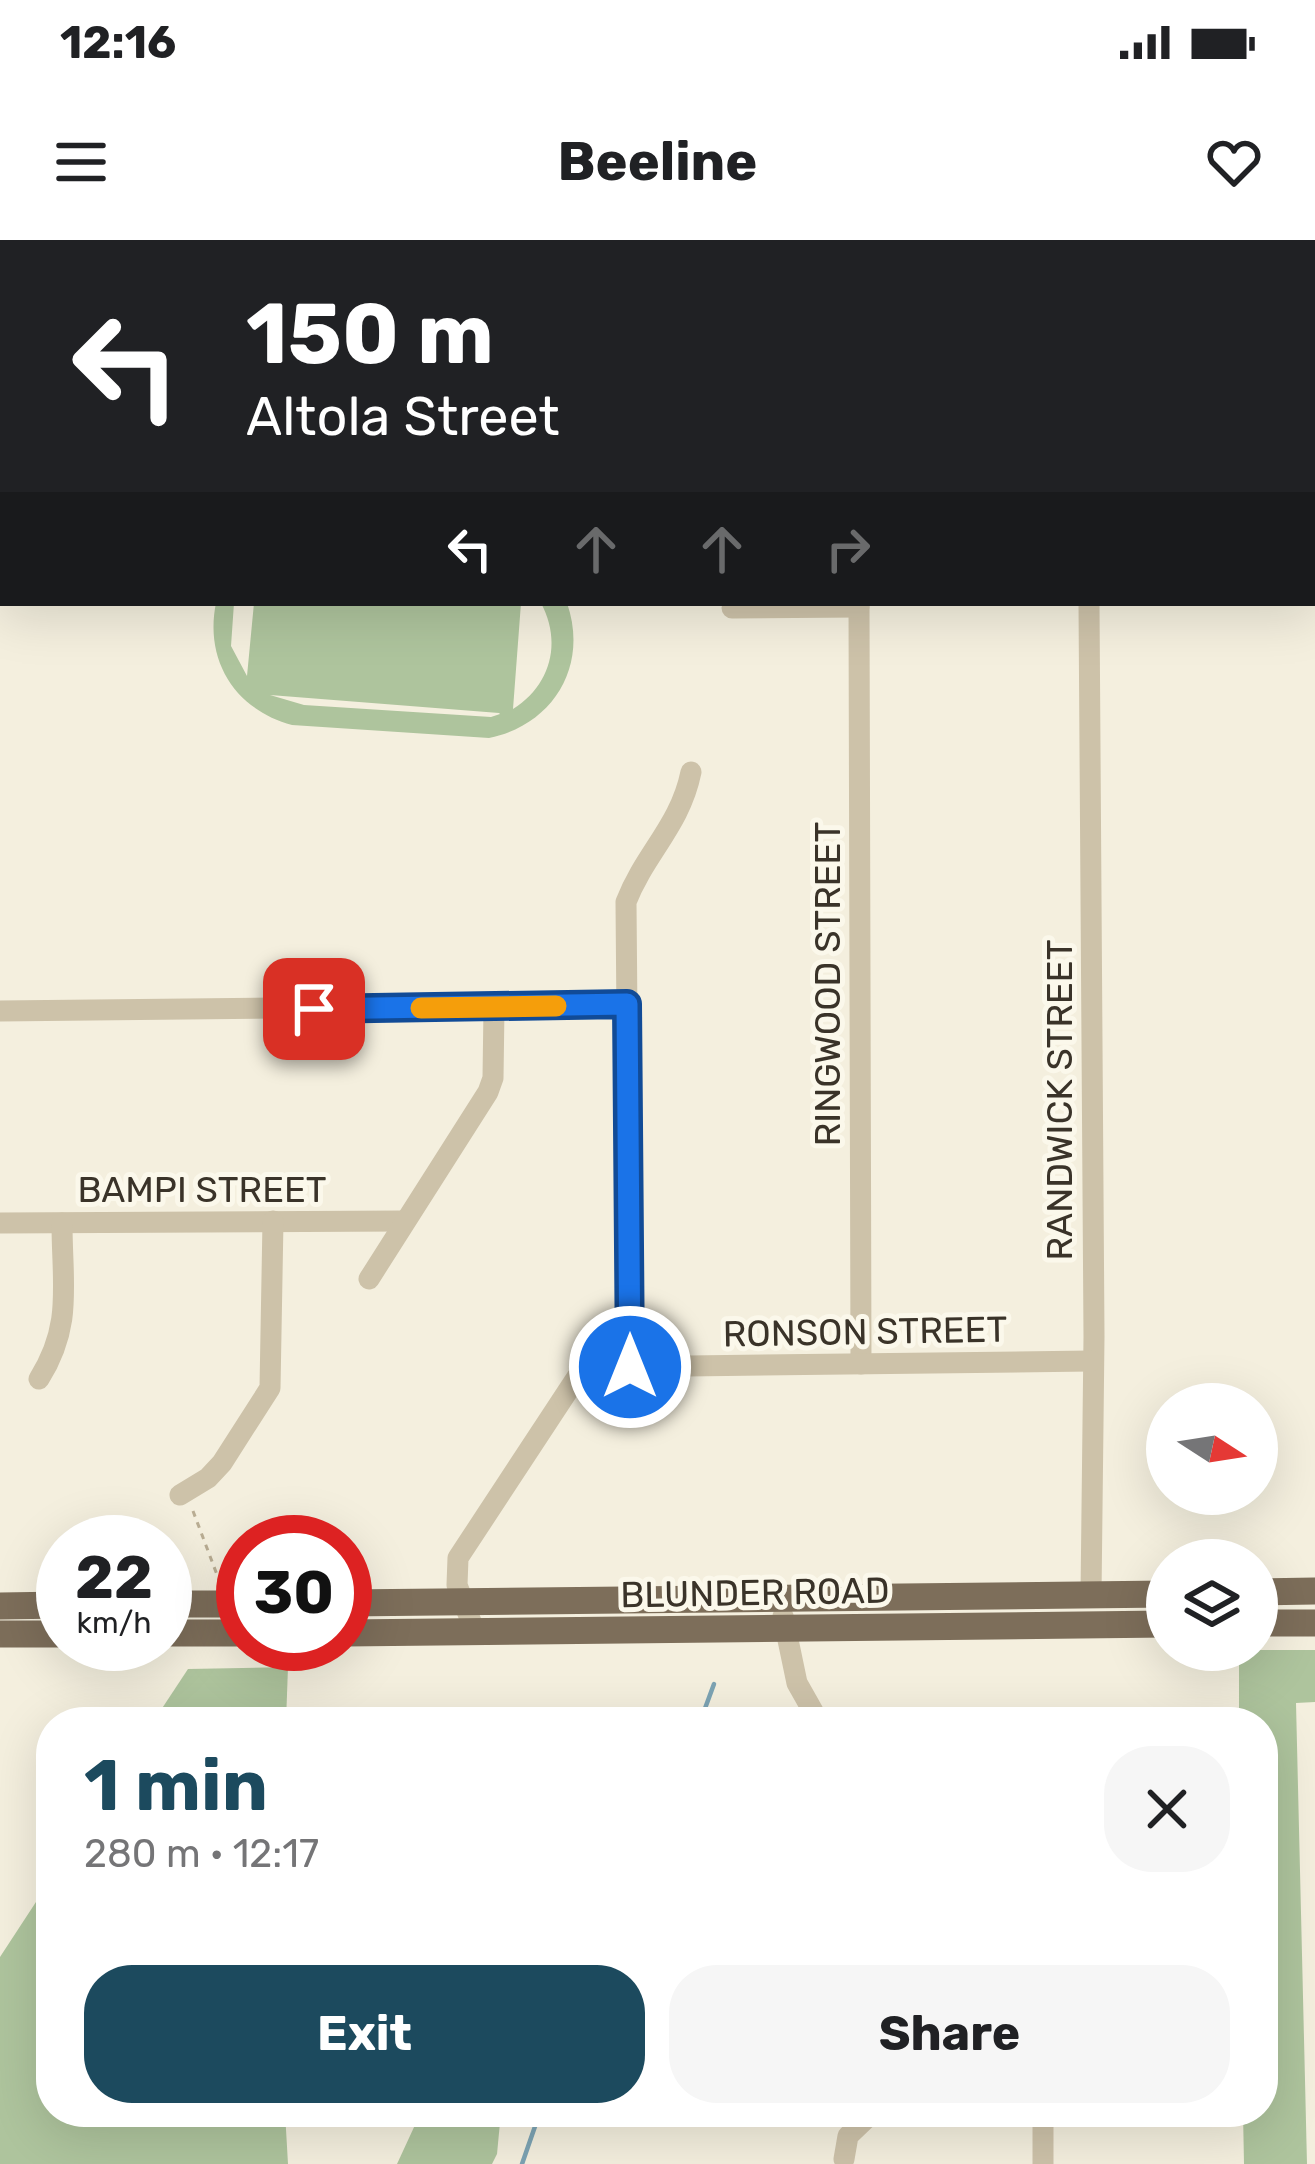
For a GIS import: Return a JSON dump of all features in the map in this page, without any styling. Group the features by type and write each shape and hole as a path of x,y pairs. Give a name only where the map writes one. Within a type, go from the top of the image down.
{"main road":[{"path":"1278,1592 1315,1591"},
{"name":"BLUNDER ROAD","path":"372,1603 1146,1595"},
{"path":"0,1606 36,1605"},
{"path":"1278,1624 1315,1623"},
{"name":"BLUNDER ROAD","path":"372,1633 1146,1624"},
{"path":"0,1634 36,1634"}],"street":[{"path":"732,608 817,606"},
{"name":"RINGWOOD STREET","path":"859,606 861,1364"},
{"name":"RANDWICK STREET","path":"1088,606 1094,1313 1091,1596"},
{"path":"630,1367 626,902 634,881 684,805 691,772"},
{"path":"0,1011 627,1004"},
{"path":"369,1280 488,1092 493,1078 494,1008"},
{"path":"180,1495 222,1463 270,1388 273,1221"},
{"name":"BAMPI STREET","path":"0,1223 404,1221"},
{"path":"38,1379 57,1350 63,1328 62,1223"},
{"name":"RONSON STREET","path":"461,1602 455,1568 458,1558 577,1377 595,1368 1091,1361"},
{"path":"783,1598 784,1628 797,1683 811,1707"},
{"path":"461,1602 475,1632"},
{"path":"844,2159 848,2136 857,2127"},
{"path":"1043,2127 1043,2164"}],"path":[{"path":"180,1495 198,1517 216,1570"}],"green space":[{"path":"216,606 234,606 231,646 247,676 254,606 521,606 513,709 536,688 549,662 551,633 542,606 568,606 573,626 569,670 548,706 512,731 489,738 292,725 272,718 240,695 228,680 215,644","holes":["270,695 499,713 304,705"]},
{"path":"1278,1650 1315,1650 1315,1702 1296,1703 1307,2164 1244,2164 1243,2127 1278,2127 1278,1707 1239,1707 1239,1671 1278,1671"},
{"path":"192,1669 288,1671 287,1707 163,1707"},
{"path":"36,1902 36,2127 286,2127 288,2164 0,2164 0,1957"},
{"path":"414,2127 500,2127 492,2164 397,2164"}],"waterway":[{"path":"706,1707 714,1684"},
{"path":"522,2164 535,2127"}],"slow traffic":[{"path":"421,1008 556,1006"}],"route":[{"path":"314,1009 627,1004 630,1367"}]}
